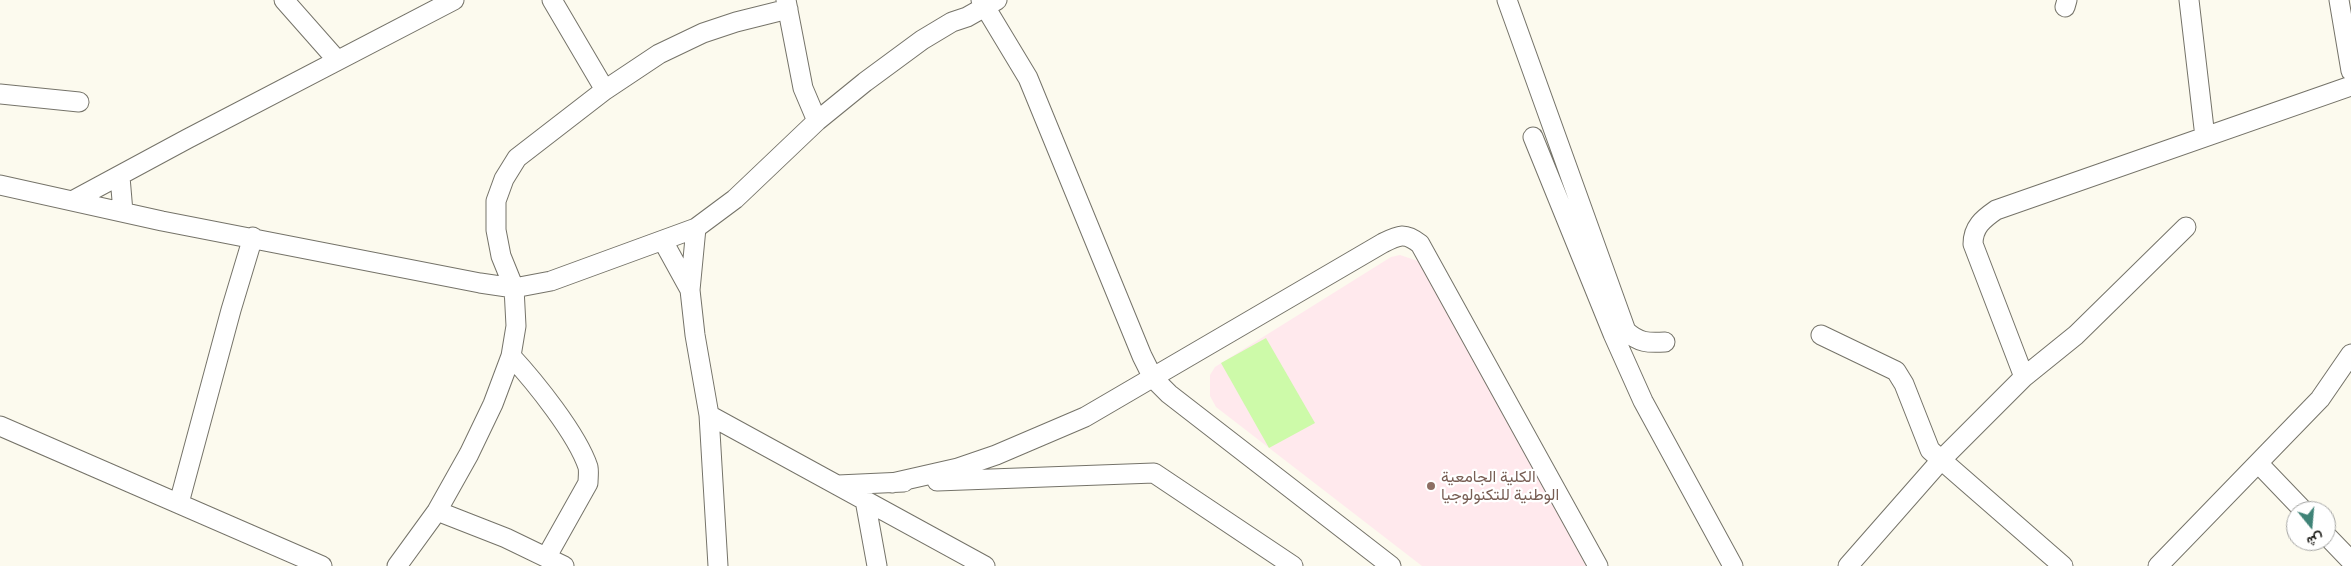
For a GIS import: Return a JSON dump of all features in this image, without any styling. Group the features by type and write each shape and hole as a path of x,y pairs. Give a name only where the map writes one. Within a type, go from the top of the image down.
{"street":[{"path":"284,0 337,60"},
{"path":"72,201 454,0"},
{"path":"552,0 605,90"},
{"path":"1507,0 1626,331 1635,339 1645,343 1665,342"},
{"path":"2189,0 2206,137"},
{"path":"2339,0 2351,71"},
{"path":"0,185 407,270 514,288 551,281 696,228 735,199 817,121 879,71 922,40 985,2 1028,78 1142,356 1153,378 1169,394 1391,566"},
{"path":"397,566 437,511 493,404 511,356 516,326 514,288 501,256 496,230 496,202 504,179 517,158 605,90 659,54 703,33 787,5 803,88 817,121"},
{"path":"2024,377 1973,244 1973,235 1977,226 1985,218 1996,210 2351,86"},
{"path":"0,94 79,102"},
{"path":"1533,137 1613,334 1643,401 1733,566"},
{"path":"120,177 123,212"},
{"path":"1848,566 1942,459 2024,377 2076,335 2186,227"},
{"path":"696,228 690,290 695,335 709,415 718,566"},
{"path":"892,483 958,468 1041,437 1086,417 1383,243 1398,236 1411,237 1420,244 1598,566"},
{"path":"179,503 231,310 253,237"},
{"path":"663,241 690,290"},
{"path":"1822,335 1896,371 1904,384 1930,450 2063,566"},
{"path":"2158,566 2320,399 2351,354"},
{"path":"511,356 530,377 557,414 577,445 588,469 588,482 547,556"},
{"path":"709,415 985,566"},
{"path":"0,426 322,566"},
{"path":"2258,463 2294,501"},
{"path":"838,485 1154,474 1293,566"},
{"path":"865,500 877,566"},
{"path":"437,511 547,556 564,566"},
{"path":"2336,545 2351,561"}],"shaded area":[{"name":"الكلية الجامعية الوطنية للتكنولوجيا","path":"1400,255 1418,261 1425,268 1586,566 1422,566 1216,407 1210,396 1210,375 1215,367 1391,257"}],"green space":[{"path":"1266,338 1315,423 1269,448 1221,363"}],"place":[{"name":"الكلية الجامعية الوطنية للتكنولوجيا","path":"1431,486"}]}
